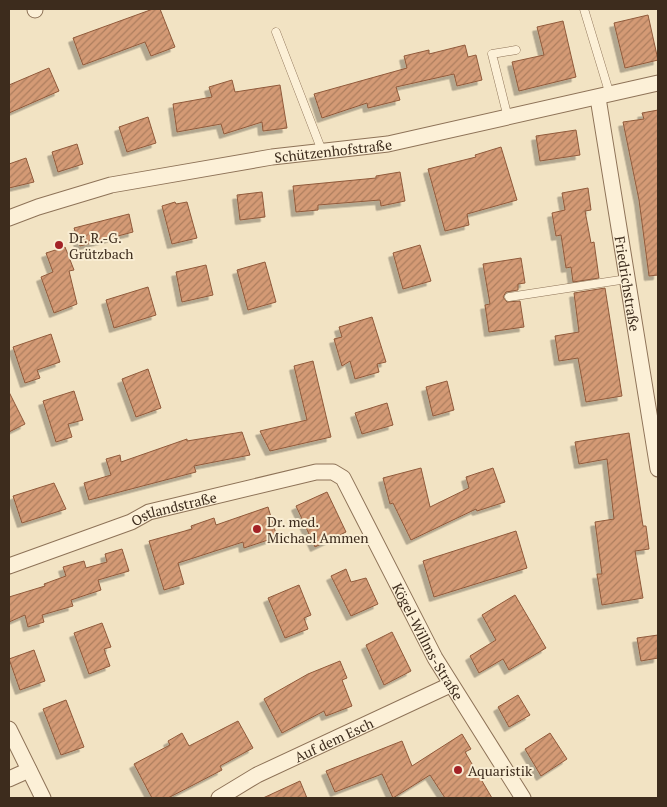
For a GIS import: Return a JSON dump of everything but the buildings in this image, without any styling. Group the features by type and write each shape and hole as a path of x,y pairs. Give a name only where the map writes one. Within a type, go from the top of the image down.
{"street":[{"name":"Schützenhofstraße","path":"9,218 38,207 111,185 187,170 322,151 388,144 658,84"},
{"name":"Friedrichstraße","path":"604,96 627,279 658,469"},
{"name":"Ostlandstraße","path":"9,566 131,522 149,512 316,472 333,472 342,478"},
{"name":"Kögel-Willms-Straße","path":"342,478 450,685 523,798"},
{"name":"Auf dem Esch","path":"218,798 257,775 450,685"},
{"path":"9,730 43,798"},
{"path":"9,779 29,770"}],"lane":[{"path":"584,9 604,96"},
{"path":"276,32 322,151"},
{"path":"508,118 492,54 516,50"},
{"path":"508,297 627,279"}],"place":[{"name":"Dr. R.-G. Grützbach","path":"59,245"},
{"name":"Dr. med. Michael Ammen","path":"257,529"},
{"name":"Aquaristik","path":"458,770"}]}
